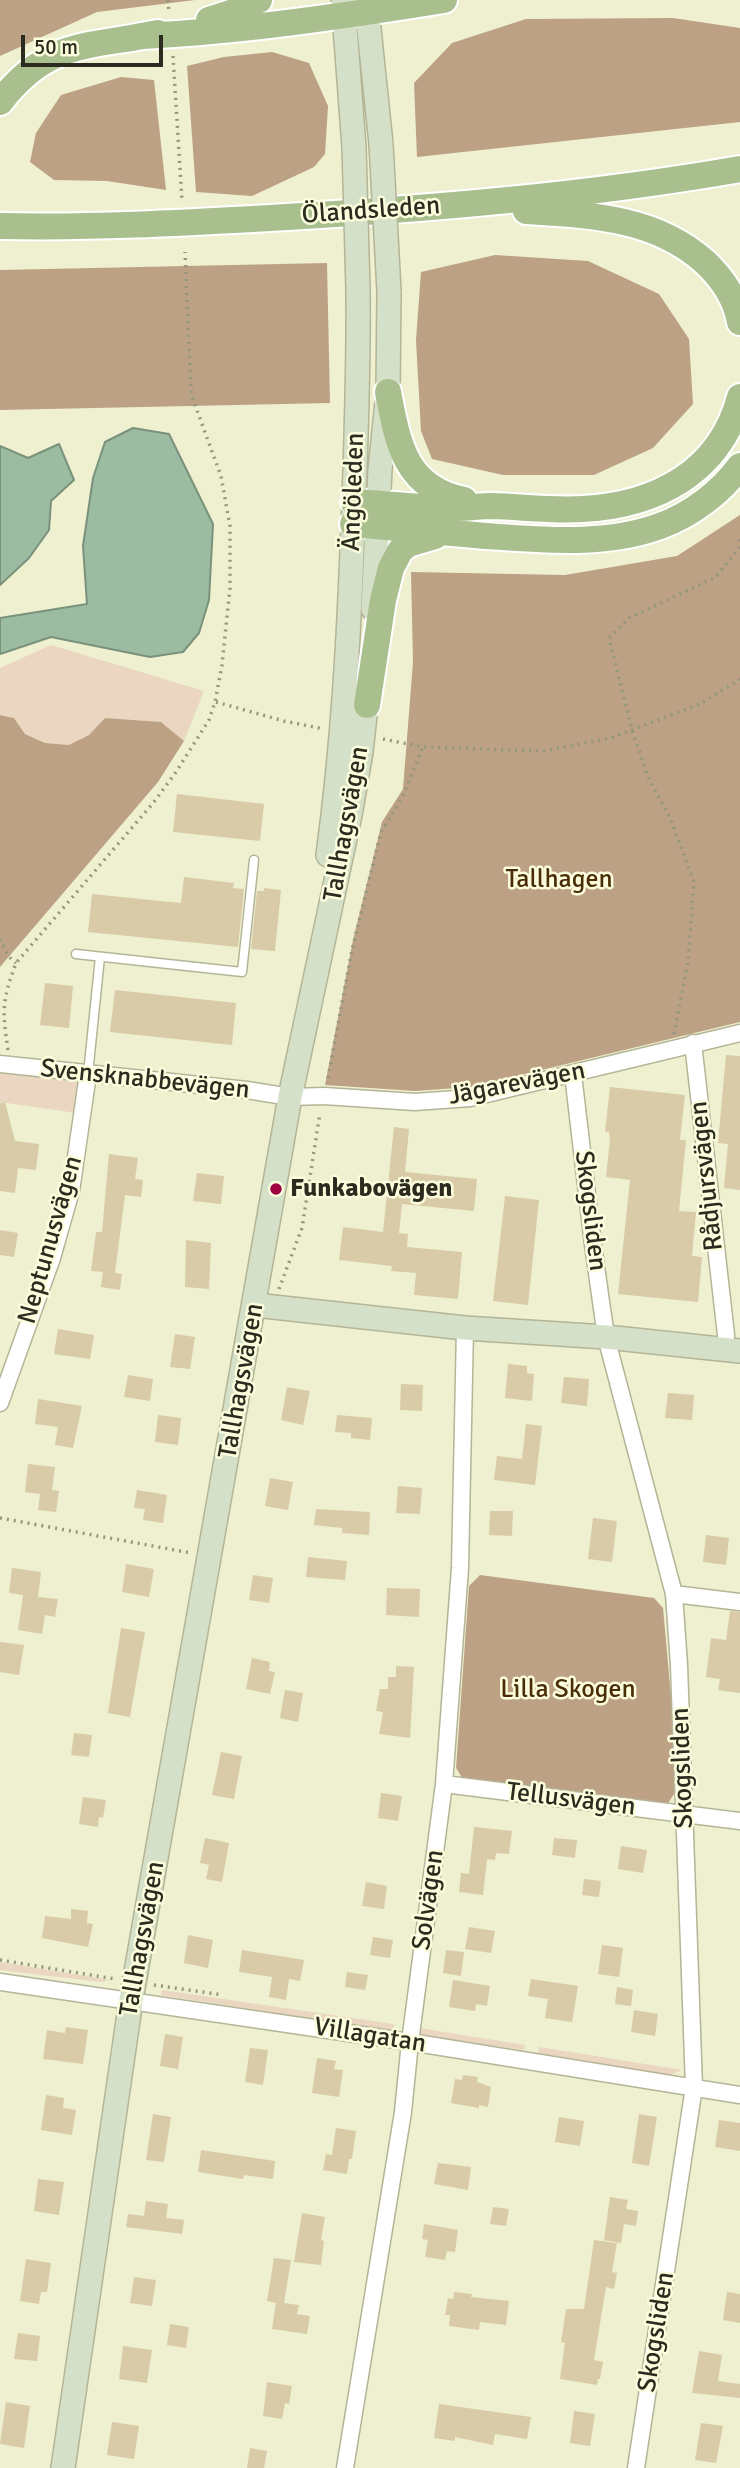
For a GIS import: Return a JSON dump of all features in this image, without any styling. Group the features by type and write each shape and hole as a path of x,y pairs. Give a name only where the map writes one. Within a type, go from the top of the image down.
{"main road":[{"path":"0,102 25,74 70,48 208,21 259,0"},
{"path":"142,36 186,34 356,7 444,0"},
{"name":"Tallhagsvägen","path":"63,2468 131,2000 211,1557 263,1306 290,1097 337,887 351,815 367,705 366,514 388,391 389,291 381,144 356,7"},
{"name":"Ängöleden","path":"314,983 366,514 354,147 356,7"},
{"name":"Ölandsleden","path":"0,226 139,225 330,215 554,196 740,169"},
{"path":"434,206 594,215 651,229 675,240 714,271 730,293 740,322"},
{"path":"388,391 402,451 414,473 425,485 439,494 493,506"},
{"path":"366,514 493,506 581,510 608,507 660,493 697,469 715,450 740,397"},
{"path":"367,705 387,580 395,558 408,544 447,534 561,540 633,533 661,526 689,511 713,495 740,466"},
{"path":"366,514 465,534"},
{"path":"263,1306 465,1328 606,1337 733,1350"}],"street":[{"name":"Jägarevägen","path":"290,1097 324,1096 415,1102 470,1098 740,1033"},
{"name":"Rådjursvägen","path":"693,1043 726,1335 733,1350"},
{"name":"Svensknabbevägen","path":"5,1064 290,1097"},
{"name":"Neptunusvägen","path":"0,1403 52,1258 71,1191 88,1074"},
{"name":"Skogsliden","path":"573,1074 606,1337 674,1594 685,1814 694,2087 636,2468"},
{"name":"Solvägen","path":"345,2468 403,2112 444,1784 460,1568 465,1328"},
{"path":"674,1594 740,1602"},
{"name":"Tellusvägen","path":"444,1784 740,1821"},
{"name":"Villagatan","path":"0,1982 410,2042 740,2095"}],"lane":[{"path":"76,954 242,972 254,860"},
{"path":"88,1074 100,957"}],"path":[{"path":"168,0 170,18"},
{"path":"173,56 182,206"},
{"path":"5,1064 2,1013 16,963 154,802 209,720 215,702 222,665 230,588 230,526 221,475 191,394 185,252"},
{"path":"671,1049 688,962 694,882 671,820 648,777 632,730 609,638 629,618 716,577 739,548 740,537"},
{"path":"376,738 423,747 543,751 611,738 700,704 740,680"},
{"path":"215,702 329,730"},
{"path":"263,1306 302,1228 317,1124 352,950 381,832 402,797 423,747"},
{"path":"0,939 8,956 16,963"},
{"path":"0,1518 211,1557"}],"shaded area":[{"path":"133,428 169,434 213,524 209,600 199,633 183,652 150,657 51,637 0,654 0,618 87,604 83,546 93,478 105,442"},
{"path":"59,444 74,480 51,501 49,530 29,558 0,585 0,446 28,458"},
{"path":"51,645 204,691 184,741 161,722 105,718 89,735 69,745 45,743 25,734 14,718 0,715 0,668"},
{"path":"0,1064 88,1074 83,1114 0,1102"},
{"path":"0,1962 110,1980 101,1982 0,1970"},
{"path":"162,1990 393,2024 395,2029 392,2031 161,1995"},
{"path":"419,2028 525,2045 524,2050 421,2036"},
{"path":"539,2047 682,2070 670,2075 538,2053"}],"green space":[{"path":"0,0 195,0 97,12 0,56"},
{"path":"673,18 740,28 740,122 417,157 414,83 452,43 526,19"},
{"path":"272,52 309,63 328,106 325,154 314,167 252,196 196,192 187,66 224,57"},
{"path":"121,77 154,80 166,190 107,181 54,180 30,162 36,133 61,95"},
{"path":"495,255 588,261 659,294 689,339 693,404 653,448 594,475 503,475 432,459 421,431 416,340 421,272"},
{"path":"327,263 330,403 0,410 0,270"},
{"name":"Tallhagen","path":"740,515 740,1022 471,1087 415,1091 325,1085 353,940 382,822 403,789 413,662 411,572 565,575 677,556"},
{"path":"0,715 14,718 25,734 45,743 69,745 89,735 105,718 161,722 184,741 158,782 0,967"},
{"name":"Lilla Skogen","path":"480,1575 654,1598 663,1608 679,1786 667,1805 463,1779 456,1768 469,1586"}],"building":[{"path":"177,794 264,804 260,841 173,832"},
{"path":"184,877 234,883 233,888 244,889 238,947 88,932 92,894 181,903"},
{"path":"264,888 281,890 275,951 251,949 257,891 264,891"},
{"path":"45,983 73,986 69,1028 40,1025"},
{"path":"115,990 236,1003 232,1045 110,1032"},
{"path":"726,1055 740,1056 740,1190 724,1188 728,1144 718,1143"},
{"path":"610,1087 685,1095 680,1140 686,1140 679,1211 696,1212 692,1256 702,1257 698,1302 618,1294 630,1180 606,1177 610,1139 609,1132 605,1132"},
{"path":"5,1102 15,1141 39,1144 36,1170 18,1168 15,1193 0,1191 0,1103"},
{"path":"394,1127 409,1129 405,1172 477,1179 474,1211 402,1204 399,1233 408,1234 407,1247 462,1252 458,1299 414,1295 416,1273 391,1271 392,1266 339,1260 343,1227 383,1232"},
{"path":"109,1154 138,1158 135,1179 143,1180 141,1197 125,1195 115,1273 122,1274 120,1290 101,1287 103,1272 91,1271 96,1232 102,1232"},
{"path":"197,1173 224,1176 221,1204 193,1201"},
{"path":"505,1196 539,1200 528,1305 493,1301"},
{"path":"0,1230 18,1233 14,1257 0,1255"},
{"path":"186,1240 211,1243 209,1289 185,1287"},
{"path":"58,1329 94,1335 90,1359 54,1354"},
{"path":"175,1334 195,1337 190,1369 170,1367"},
{"path":"508,1364 527,1366 527,1373 534,1374 532,1401 505,1398"},
{"path":"128,1375 153,1379 150,1401 124,1397"},
{"path":"564,1377 589,1379 587,1406 561,1403"},
{"path":"401,1384 423,1385 422,1411 400,1410"},
{"path":"287,1387 310,1391 303,1425 281,1420"},
{"path":"668,1393 694,1395 692,1420 665,1418"},
{"path":"38,1399 82,1406 73,1448 55,1445 58,1427 35,1424"},
{"path":"158,1415 181,1418 178,1445 155,1442"},
{"path":"337,1415 372,1418 370,1440 351,1438 351,1433 335,1432"},
{"path":"526,1424 542,1426 535,1485 494,1480 497,1456 522,1459"},
{"path":"28,1464 55,1467 52,1490 59,1491 56,1512 38,1510 40,1494 25,1492"},
{"path":"270,1478 293,1482 288,1510 265,1506"},
{"path":"398,1486 422,1488 420,1514 396,1513"},
{"path":"137,1490 167,1495 163,1523 143,1520 145,1509 134,1508"},
{"path":"316,1509 370,1512 369,1535 342,1533 342,1528 314,1525"},
{"path":"490,1511 513,1511 512,1536 489,1535"},
{"path":"593,1518 617,1521 612,1562 588,1559"},
{"path":"706,1535 729,1538 726,1565 703,1562"},
{"path":"308,1557 347,1561 345,1580 306,1577"},
{"path":"126,1564 154,1569 149,1597 122,1592"},
{"path":"12,1568 41,1572 38,1597 58,1599 55,1617 45,1615 42,1634 18,1630 23,1595 9,1593"},
{"path":"253,1575 273,1578 269,1603 249,1600"},
{"path":"387,1588 420,1589 419,1617 386,1615"},
{"path":"730,1611 740,1612 740,1693 718,1690 720,1679 706,1677 711,1638 726,1640"},
{"path":"121,1628 145,1632 130,1717 108,1713"},
{"path":"0,1642 24,1645 19,1675 0,1672"},
{"path":"252,1658 270,1662 269,1671 275,1672 270,1694 246,1689"},
{"path":"396,1666 414,1667 410,1738 379,1734 383,1712 376,1711 380,1689 388,1689 388,1677 396,1677"},
{"path":"285,1690 303,1693 298,1722 280,1718"},
{"path":"74,1733 92,1735 89,1757 71,1755"},
{"path":"221,1752 242,1756 234,1799 212,1795"},
{"path":"381,1793 402,1796 398,1821 378,1818"},
{"path":"83,1797 106,1800 103,1818 99,1817 98,1827 79,1824"},
{"path":"474,1827 512,1831 509,1854 496,1853 495,1860 487,1859 483,1895 459,1892 461,1873 469,1874"},
{"path":"205,1838 229,1843 222,1882 206,1879 209,1865 200,1863"},
{"path":"554,1838 577,1840 575,1858 552,1855"},
{"path":"621,1846 647,1850 643,1873 618,1869"},
{"path":"584,1879 601,1881 599,1897 582,1895"},
{"path":"366,1882 387,1886 384,1909 362,1906"},
{"path":"71,1909 88,1911 87,1923 93,1924 88,1947 42,1938 45,1916 71,1919"},
{"path":"469,1927 495,1931 491,1953 465,1949"},
{"path":"188,1935 213,1940 208,1968 184,1963"},
{"path":"373,1937 393,1940 390,1958 370,1955"},
{"path":"602,1945 623,1948 619,1977 598,1974"},
{"path":"242,1950 304,1960 300,1981 289,1979 286,2000 269,1997 272,1977 239,1972"},
{"path":"446,1950 464,1952 461,1976 443,1973"},
{"path":"347,1972 368,1975 365,1990 345,1987"},
{"path":"531,1979 578,1986 572,2022 545,2018 548,1999 528,1996"},
{"path":"453,1980 490,1986 487,2006 476,2004 475,2011 449,2007"},
{"path":"617,1987 633,1990 631,2006 615,2004"},
{"path":"634,2010 658,2014 655,2036 631,2032"},
{"path":"66,2027 88,2030 83,2064 43,2059 47,2030 65,2033"},
{"path":"165,2034 183,2037 178,2069 160,2066"},
{"path":"250,2048 268,2050 263,2085 245,2082"},
{"path":"317,2058 336,2061 334,2069 343,2070 339,2097 312,2093"},
{"path":"463,2075 478,2077 477,2082 491,2087 488,2107 451,2103 455,2079 462,2080"},
{"path":"46,2095 64,2098 63,2108 76,2110 72,2135 41,2130"},
{"path":"153,2114 171,2117 164,2162 146,2160"},
{"path":"639,2114 657,2117 649,2166 632,2163"},
{"path":"559,2117 584,2121 580,2146 555,2142"},
{"path":"719,2120 740,2123 740,2151 715,2147"},
{"path":"336,2128 356,2131 347,2174 323,2170 326,2154 332,2155"},
{"path":"201,2150 275,2161 273,2179 244,2175 243,2179 198,2172"},
{"path":"438,2163 471,2167 468,2190 434,2184"},
{"path":"38,2179 64,2182 59,2215 34,2211"},
{"path":"610,2197 628,2200 626,2209 638,2211 636,2226 624,2224 621,2243 604,2240"},
{"path":"146,2201 168,2204 166,2218 184,2220 182,2234 126,2227 128,2214 144,2216"},
{"path":"493,2207 509,2209 506,2226 490,2224"},
{"path":"302,2213 325,2217 321,2265 294,2262"},
{"path":"424,2224 458,2230 455,2252 447,2251 445,2260 425,2257 428,2240 422,2239"},
{"path":"594,2240 617,2243 612,2272 617,2273 614,2289 606,2287 594,2360 603,2362 597,2385 560,2379 565,2343 561,2342 566,2309 584,2309"},
{"path":"274,2258 291,2260 284,2303 299,2305 297,2314 310,2316 307,2334 272,2329 276,2303 267,2301"},
{"path":"26,2259 51,2263 47,2292 41,2292 39,2304 20,2301"},
{"path":"134,2277 156,2280 152,2306 130,2303"},
{"path":"454,2292 472,2294 471,2297 509,2301 506,2325 480,2322 479,2330 449,2326 450,2315 445,2315 448,2298 453,2299"},
{"path":"727,2292 740,2294 740,2323 723,2320"},
{"path":"170,2324 189,2327 186,2348 167,2345"},
{"path":"18,2333 40,2336 37,2361 14,2359"},
{"path":"123,2346 152,2350 147,2383 119,2379"},
{"path":"699,2351 722,2355 718,2381 740,2384 740,2398 692,2393"},
{"path":"267,2382 292,2386 289,2404 285,2403 282,2419 263,2416"},
{"path":"6,2402 30,2406 24,2448 0,2444"},
{"path":"439,2404 531,2417 527,2439 495,2434 493,2445 455,2437 455,2441 434,2438"},
{"path":"574,2411 595,2414 590,2446 570,2443"},
{"path":"112,2422 139,2426 134,2459 107,2455"},
{"path":"701,2423 723,2426 716,2463 695,2460"},
{"path":"250,2448 267,2451 264,2468 247,2468"}],"place":[{"name":"Funkabovägen","path":"276,1189"}]}
